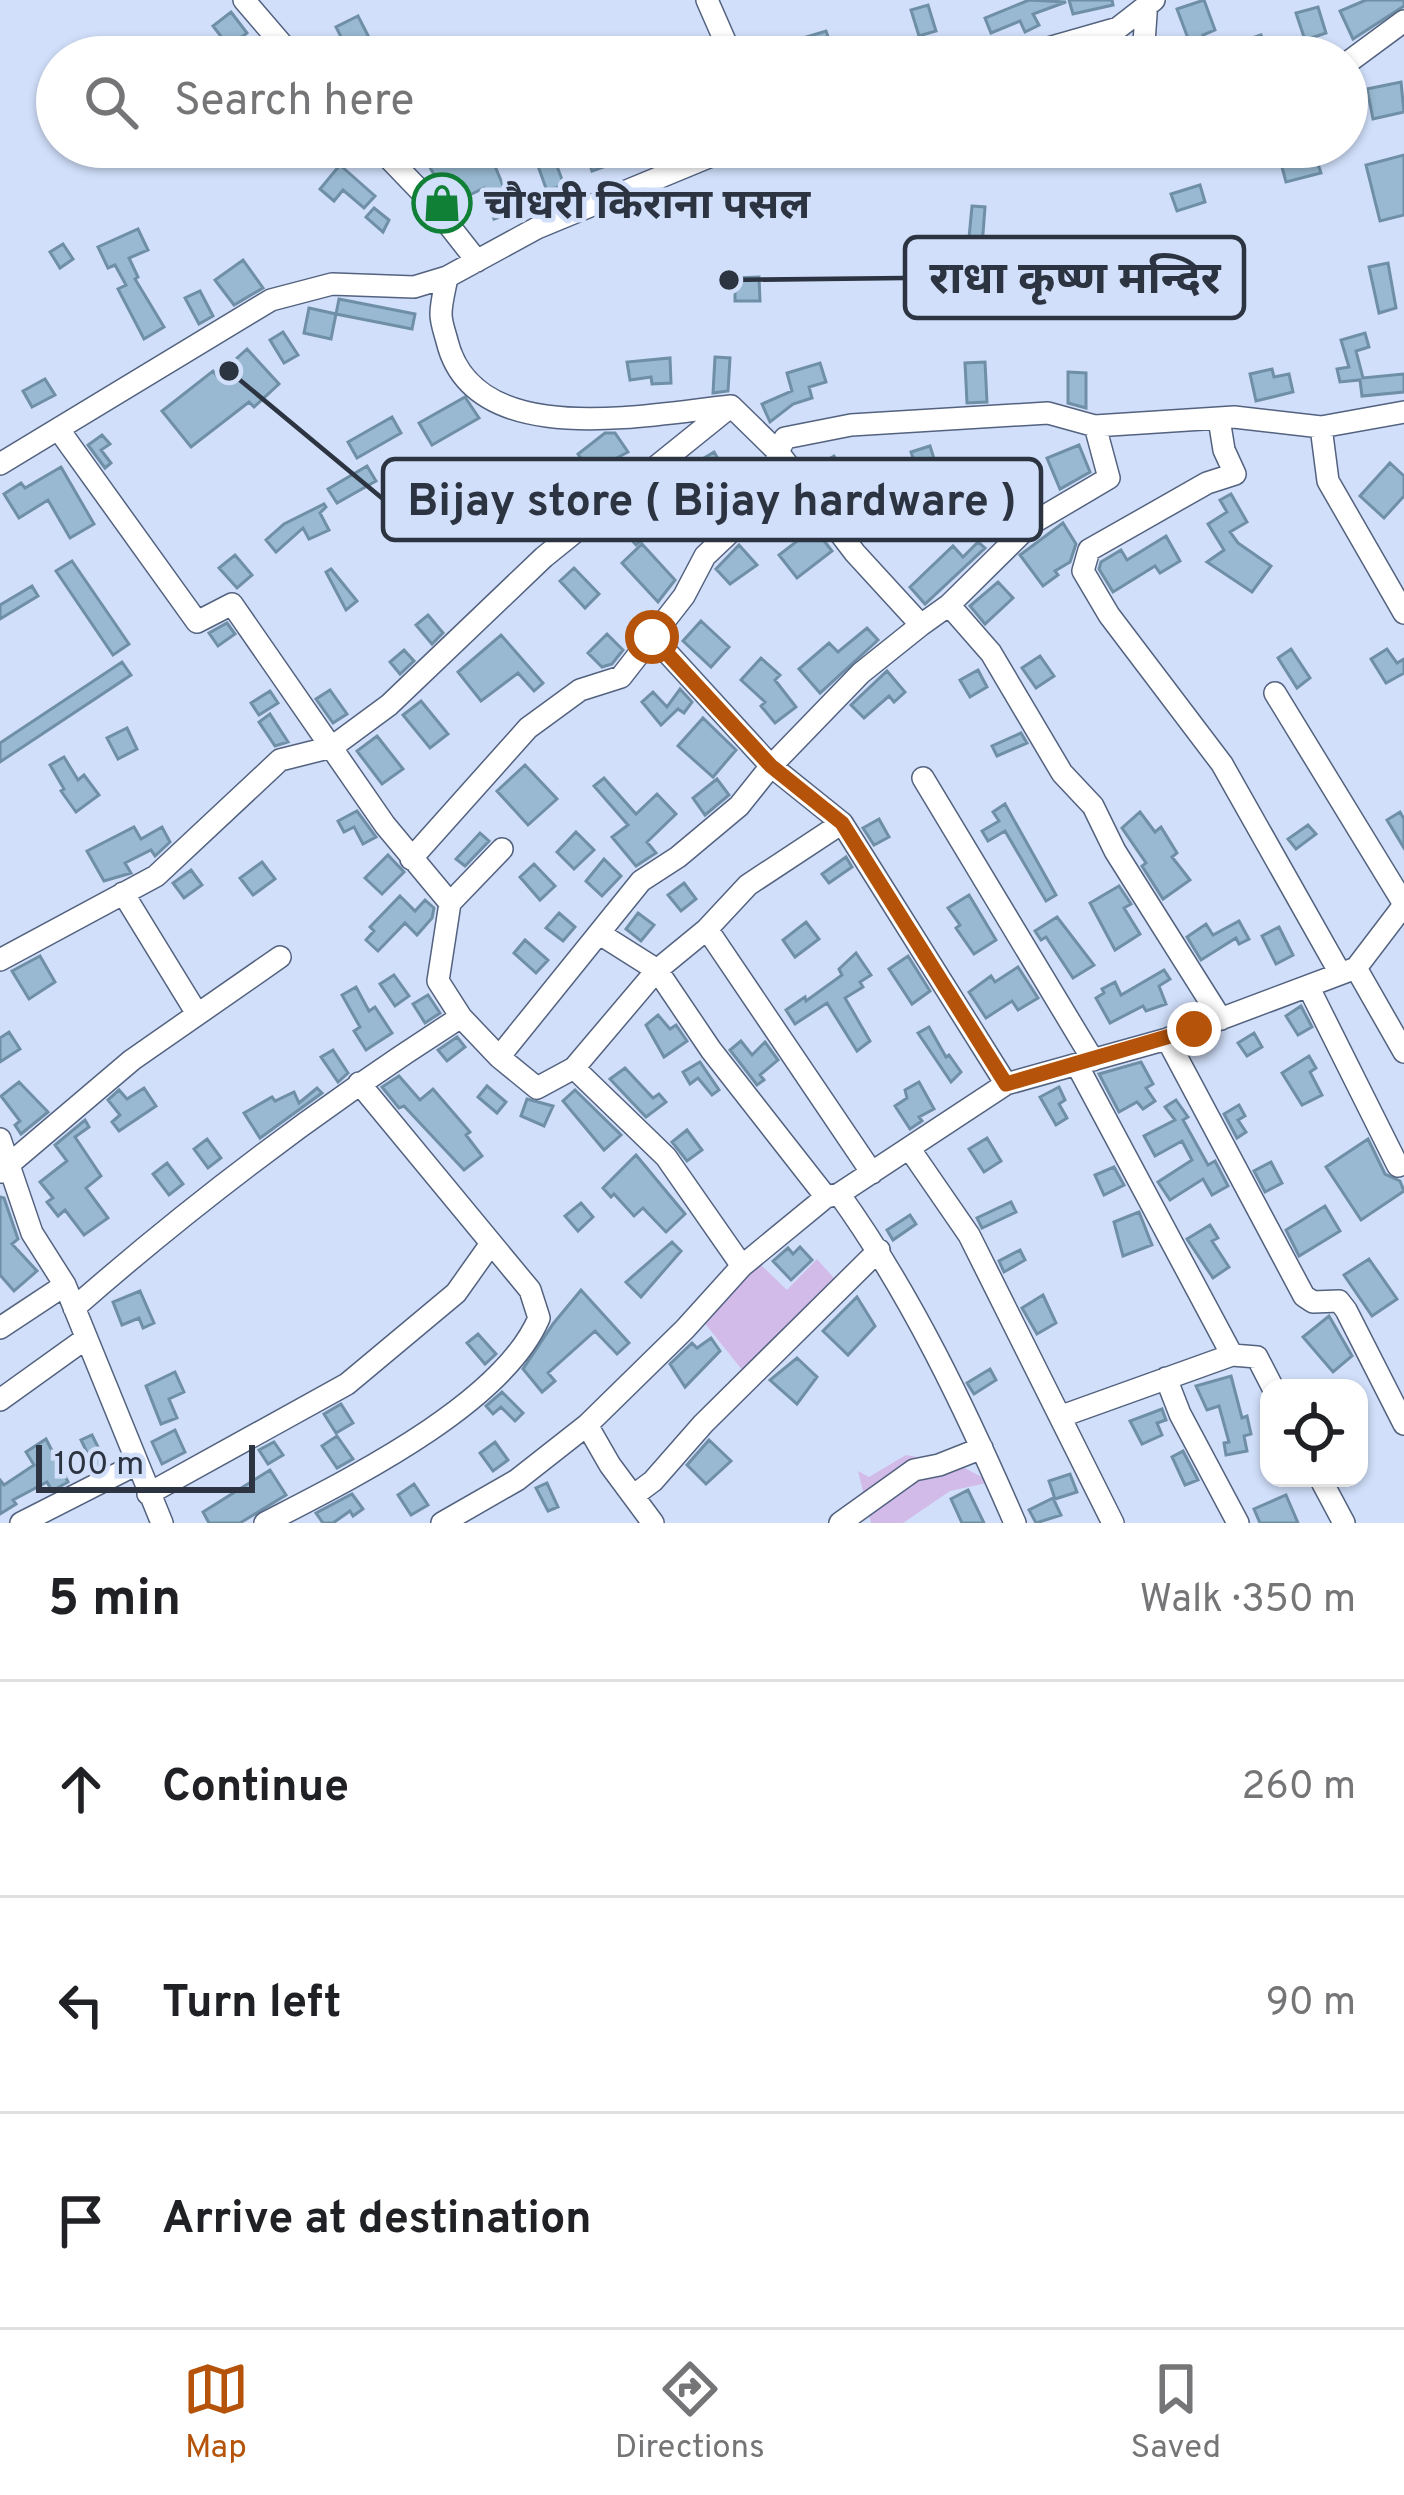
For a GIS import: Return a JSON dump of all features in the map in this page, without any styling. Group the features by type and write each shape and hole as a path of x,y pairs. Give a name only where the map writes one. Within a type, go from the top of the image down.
{"street":[{"path":"244,0 275,36"},
{"path":"706,0 722,36"},
{"path":"1090,36 1118,28 1150,2"},
{"path":"1146,36 1150,2"},
{"path":"1368,48 1404,22"},
{"path":"398,168 477,261"},
{"path":"0,464 271,300 332,284 414,287 447,277 537,228 682,168"},
{"path":"447,277 440,315 453,366 467,382 523,414 575,420 731,406 778,452 855,553 921,625"},
{"path":"0,960 156,875 280,760 332,747 389,705 544,557 731,406"},
{"path":"411,859 528,728 580,690 621,677 684,596 705,556 758,506 773,480 785,437 851,425 1048,413 1095,426 1220,419 1321,427 1404,412"},
{"path":"1220,419 1224,450 1235,474 1208,483 1089,550 1083,571 1109,615 1222,764 1404,1052"},
{"path":"499,1057 641,881 740,806 771,766 861,673 949,605 1031,524 1109,478 1095,426"},
{"path":"1321,427 1328,481 1404,613"},
{"path":"59,430 197,622 232,604 411,859 450,903"},
{"path":"949,605 991,652 1062,773 1093,806 1115,851 1221,1019"},
{"path":"652,637 771,766 842,823 1006,1084"},
{"path":"442,1523 517,1480 586,1425 742,1266 832,1196 1006,1084 1167,1039 1348,970 1404,905 1275,693"},
{"path":"923,778 1085,1063 1232,1354"},
{"path":"502,849 450,903 437,981 461,1017 537,1088 574,1068 657,970 707,929 748,885 842,823"},
{"path":"123,893 196,1012"},
{"path":"707,929 872,1172"},
{"path":"600,934 657,970 711,1050 879,1250 982,1448 1015,1523"},
{"path":"6,1168 131,1060 280,957"},
{"path":"1308,986 1398,1166"},
{"path":"74,1308 174,1220 359,1083 461,1017"},
{"path":"1167,1039 1304,1296 1324,1304 1339,1301 1404,1424"},
{"path":"574,1068 666,1157 742,1266"},
{"path":"266,1523 397,1449 462,1406 531,1337 539,1318 530,1290 359,1083"},
{"path":"0,1139 6,1168 32,1233 74,1308 161,1523"},
{"path":"909,1148 969,1235 1113,1523"},
{"path":"148,1494 347,1384 456,1293 490,1245"},
{"path":"633,1496 879,1250"},
{"path":"0,1328 64,1286"},
{"path":"0,1400 85,1339"},
{"path":"1062,1416 1232,1354 1257,1357 1269,1379"},
{"path":"1166,1378 1238,1523"},
{"path":"586,1425 653,1523"},
{"path":"841,1523 914,1470 939,1466 982,1448"},
{"path":"21,1523 137,1464"},
{"path":"1325,1487 1344,1523"}],"shaded area":[{"path":"817,1259 841,1286 747,1376 703,1321 759,1263 787,1290"},
{"path":"906,1455 959,1465 991,1482 950,1491 903,1523 871,1523 858,1471 869,1477"}],"building":[{"path":"1029,0 1066,2 1033,14 1039,25 1025,32 1020,21 991,33 985,18"},
{"path":"1069,0 1112,0 1113,5 1073,14"},
{"path":"1204,0 1215,30 1187,36 1177,9"},
{"path":"1366,0 1404,0 1404,6 1358,36 1352,36 1340,11"},
{"path":"928,5 936,31 919,36 911,10"},
{"path":"1318,7 1326,33 1304,36 1296,13"},
{"path":"231,12 247,33 221,36 213,26"},
{"path":"358,16 368,36 340,36 336,27"},
{"path":"1401,82 1404,112 1373,119 1368,89"},
{"path":"1404,155 1404,215 1380,221 1368,164"},
{"path":"338,168 343,168 375,196 364,208 343,190 334,201 320,189"},
{"path":"430,168 496,168 514,212 494,219 484,188 451,204"},
{"path":"539,168 558,168 564,185 547,191"},
{"path":"1282,168 1319,168 1321,173 1286,182"},
{"path":"1200,185 1205,202 1177,211 1171,194"},
{"path":"972,206 985,207 981,260 967,259"},
{"path":"374,208 389,220 383,232 366,217"},
{"path":"138,229 148,250 129,258 135,279 164,327 144,339 118,289 126,285 115,265 108,268 98,247"},
{"path":"63,244 73,259 60,268 50,252"},
{"path":"243,260 263,288 234,305 215,280"},
{"path":"1388,263 1396,308 1379,313 1369,267"},
{"path":"759,277 760,301 735,301 735,278"},
{"path":"200,291 213,316 199,324 185,298"},
{"path":"339,299 415,314 412,329 336,314"},
{"path":"309,308 336,314 331,339 304,333"},
{"path":"283,332 298,355 284,363 270,340"},
{"path":"1365,333 1369,347 1356,351 1363,378 1404,374 1404,392 1362,396 1360,380 1340,382 1337,369 1349,367 1341,340"},
{"path":"247,349 279,384 254,407 249,402 191,447 162,411 213,371 217,376"},
{"path":"715,357 730,358 728,391 713,393"},
{"path":"670,358 671,383 652,384 651,377 630,380 627,362"},
{"path":"985,362 987,402 967,403 965,363"},
{"path":"820,363 826,382 809,387 812,398 793,404 770,422 762,404 792,391 787,373"},
{"path":"1272,369 1274,377 1289,374 1293,392 1256,401 1250,374"},
{"path":"1068,372 1086,373 1086,408 1068,403"},
{"path":"45,379 55,395 32,407 23,391"},
{"path":"465,397 479,418 432,445 419,423"},
{"path":"392,417 401,433 357,458 348,442"},
{"path":"605,433 615,433 628,452 590,472 578,454"},
{"path":"102,435 110,444 101,450 111,463 105,468 88,445"},
{"path":"1079,445 1090,472 1060,489 1047,458"},
{"path":"930,446 936,465 917,470 911,452"},
{"path":"714,452 721,464 701,476 694,464"},
{"path":"834,456 853,488 840,495 821,464"},
{"path":"1390,463 1404,476 1404,496 1384,518 1360,496"},
{"path":"367,466 376,481 337,503 328,489"},
{"path":"61,467 94,524 70,538 48,500 19,518 4,494"},
{"path":"1231,494 1247,522 1230,532 1271,566 1252,592 1207,562 1224,550 1208,524 1227,512 1220,500"},
{"path":"651,502 666,519 636,545 621,528"},
{"path":"324,504 320,513 329,530 309,539 303,528 276,552 266,540 284,524"},
{"path":"1063,523 1076,544 1070,562 1043,586 1020,555"},
{"path":"814,528 832,551 797,578 779,555"},
{"path":"1166,536 1180,561 1160,573 1155,566 1113,592 1099,569 1101,562 1121,550 1127,560"},
{"path":"978,542 985,548 925,604 910,587 953,546 963,557"},
{"path":"642,544 675,580 658,602 622,563"},
{"path":"739,545 757,565 730,584 716,569"},
{"path":"235,555 252,575 237,588 219,568"},
{"path":"72,561 129,644 113,655 56,571"},
{"path":"574,568 599,594 585,608 560,581"},
{"path":"331,569 357,601 346,610 326,572"},
{"path":"998,582 1013,598 985,624 970,606"},
{"path":"32,586 38,596 0,619 0,605"},
{"path":"428,615 443,633 432,644 416,625"},
{"path":"701,621 729,647 711,667 683,641"},
{"path":"227,623 235,634 218,646 209,633"},
{"path":"867,628 878,640 820,693 799,669 829,643 838,652"},
{"path":"607,634 623,650 612,664 602,667 588,653"},
{"path":"501,635 543,683 534,691 518,673 481,701 458,672"},
{"path":"1291,649 1310,678 1297,688 1278,658"},
{"path":"1387,649 1397,663 1404,659 1404,673 1386,683 1371,659"},
{"path":"404,650 414,661 400,674 390,662"},
{"path":"1040,656 1054,676 1036,688 1022,668"},
{"path":"761,658 780,675 775,680 796,707 775,723 761,706 765,702 741,680"},
{"path":"122,662 131,675 0,762 0,743"},
{"path":"978,670 987,687 970,697 960,680"},
{"path":"887,671 905,692 894,702 889,696 864,718 851,705"},
{"path":"680,689 692,702 684,713 678,709 661,725 642,702 653,692 667,707"},
{"path":"330,690 347,714 333,723 316,699"},
{"path":"270,691 278,703 259,715 251,703"},
{"path":"421,701 448,734 430,748 403,715"},
{"path":"270,714 288,742 275,746 259,722"},
{"path":"703,718 736,750 713,777 678,746"},
{"path":"127,728 137,749 118,759 107,738"},
{"path":"1021,733 1027,743 997,756 992,746"},
{"path":"377,736 403,769 382,784 357,751"},
{"path":"64,757 78,780 84,775 99,795 76,812 50,765"},
{"path":"525,765 557,799 528,825 497,791"},
{"path":"604,778 636,814 657,794 676,814 647,842 656,853 636,866 612,837 628,825 594,786"},
{"path":"717,779 729,795 705,815 693,798"},
{"path":"1005,804 1056,895 1046,901 1005,831 988,841 982,831 999,821 993,812"},
{"path":"357,811 376,837 363,844 354,827 344,832 338,821"},
{"path":"1140,812 1155,832 1161,827 1177,853 1172,857 1190,880 1163,899 1122,828"},
{"path":"1400,812 1404,819 1404,848 1387,820"},
{"path":"879,819 889,837 874,845 863,828"},
{"path":"1308,825 1316,834 1296,849 1288,839"},
{"path":"134,827 141,839 162,827 170,842 155,856 151,850 125,863 131,873 104,881 87,851"},
{"path":"576,832 594,850 574,869 557,852"},
{"path":"480,833 489,841 465,866 456,859"},
{"path":"388,855 404,872 382,894 365,878"},
{"path":"846,857 852,867 829,883 822,874"},
{"path":"604,859 621,876 602,896 586,881"},
{"path":"262,862 275,879 253,895 240,878"},
{"path":"534,864 555,886 540,900 520,877"},
{"path":"191,870 202,885 184,898 173,883"},
{"path":"684,883 696,899 681,911 668,895"},
{"path":"1119,886 1131,904 1124,908 1140,934 1115,950 1090,903"},
{"path":"969,895 996,940 974,954 948,908"},
{"path":"400,896 415,911 425,900 434,908 432,918 417,935 405,923 378,951 366,940 374,931 370,927"},
{"path":"559,913 575,927 563,941 546,928"},
{"path":"638,913 654,925 641,941 626,929"},
{"path":"1057,917 1094,965 1073,978 1046,937 1041,940 1035,931"},
{"path":"1239,921 1249,939 1239,944 1236,938 1201,960 1187,937 1206,924 1213,935"},
{"path":"806,922 819,939 795,957 783,940"},
{"path":"1279,927 1293,955 1276,964 1262,936"},
{"path":"525,940 548,960 536,973 514,953"},
{"path":"856,953 871,975 860,982 863,987 845,998 870,1041 857,1051 827,1003 795,1024 786,1010 842,975 839,969"},
{"path":"40,956 55,982 29,999 12,971"},
{"path":"908,956 930,991 912,1004 889,969"},
{"path":"1018,967 1038,998 1018,1010 1012,1001 986,1018 969,992 991,976 995,982"},
{"path":"1164,970 1170,979 1159,986 1166,1004 1146,1011 1143,1006 1110,1023 1096,998 1104,993 1102,989 1115,982 1121,995"},
{"path":"394,975 409,996 395,1006 380,984"},
{"path":"356,987 369,1011 375,1007 392,1033 366,1050 354,1031 360,1027 342,995"},
{"path":"428,995 440,1013 425,1023 413,1004"},
{"path":"1301,1006 1312,1027 1298,1035 1286,1016"},
{"path":"658,1015 670,1029 676,1025 687,1041 664,1057 646,1025"},
{"path":"929,1027 961,1072 951,1082 918,1033"},
{"path":"9,1032 20,1049 0,1062 0,1038"},
{"path":"1254,1033 1262,1047 1247,1056 1238,1043"},
{"path":"457,1037 465,1047 447,1061 438,1050"},
{"path":"741,1041 752,1055 765,1042 778,1060 760,1075 764,1080 757,1085 730,1050"},
{"path":"333,1050 348,1073 338,1082 321,1057"},
{"path":"1309,1056 1316,1068 1310,1072 1322,1095 1302,1105 1282,1073"},
{"path":"700,1062 719,1090 712,1095 698,1078 690,1084 683,1072"},
{"path":"1141,1062 1153,1084 1146,1088 1155,1101 1143,1109 1137,1102 1119,1112 1099,1074"},
{"path":"625,1068 653,1098 659,1094 666,1102 646,1117 610,1079"},
{"path":"399,1076 420,1100 433,1089 470,1132 466,1135 482,1156 464,1170 404,1106 399,1108 382,1087"},
{"path":"19,1082 48,1112 21,1134 15,1125 20,1121 1,1096"},
{"path":"919,1082 934,1109 910,1129 895,1106 907,1098 905,1090"},
{"path":"487,1086 506,1102 497,1113 478,1097"},
{"path":"1059,1087 1065,1100 1059,1104 1067,1118 1056,1125 1040,1097"},
{"path":"144,1088 156,1106 119,1131 112,1122 120,1115 108,1100 119,1090 127,1099"},
{"path":"317,1088 322,1093 260,1138 244,1113 272,1097 275,1101 294,1092 299,1103"},
{"path":"575,1090 621,1135 604,1150 563,1101"},
{"path":"527,1099 553,1106 544,1126 521,1116"},
{"path":"1176,1100 1208,1165 1215,1161 1228,1186 1212,1195 1203,1179 1170,1200 1158,1182 1192,1160 1182,1141 1155,1156 1144,1136 1175,1120 1165,1107"},
{"path":"1239,1105 1245,1116 1238,1120 1246,1132 1237,1138 1224,1114"},
{"path":"85,1120 89,1127 75,1137 101,1176 86,1188 108,1218 84,1235 65,1210 58,1216 47,1202 53,1198 40,1182 67,1161 55,1145"},
{"path":"687,1130 702,1150 687,1161 672,1142"},
{"path":"987,1138 1001,1161 984,1172 969,1149"},
{"path":"207,1139 221,1158 208,1168 194,1149"},
{"path":"1368,1139 1385,1174 1400,1181 1404,1191 1361,1220 1326,1167"},
{"path":"636,1155 685,1214 666,1232 643,1208 634,1216 603,1188"},
{"path":"1271,1162 1282,1183 1265,1192 1254,1171"},
{"path":"167,1163 183,1184 169,1195 153,1174"},
{"path":"1114,1167 1124,1185 1104,1195 1095,1175"},
{"path":"0,1197 18,1239 12,1244 37,1271 14,1291 0,1275"},
{"path":"1011,1202 1016,1212 982,1228 977,1218"},
{"path":"581,1203 593,1217 578,1231 565,1216"},
{"path":"1325,1206 1340,1231 1299,1256 1286,1230"},
{"path":"1139,1212 1152,1245 1123,1256 1114,1222"},
{"path":"910,1215 916,1224 893,1240 887,1230"},
{"path":"1210,1225 1218,1238 1212,1241 1229,1267 1213,1278 1187,1239"},
{"path":"672,1242 681,1251 641,1297 626,1282"},
{"path":"800,1247 812,1260 791,1280 773,1261 788,1248 793,1254"},
{"path":"1020,1250 1025,1260 1004,1272 999,1261"},
{"path":"1369,1259 1397,1299 1372,1316 1344,1275"},
{"path":"581,1290 629,1343 617,1354 595,1331 548,1373 555,1381 542,1392 523,1369"},
{"path":"140,1291 154,1323 143,1328 139,1318 122,1325 113,1302"},
{"path":"1043,1295 1056,1323 1037,1334 1022,1308"},
{"path":"857,1297 875,1326 848,1355 823,1331"},
{"path":"1329,1316 1352,1356 1333,1372 1303,1337"},
{"path":"478,1334 496,1354 485,1364 467,1343"},
{"path":"711,1338 720,1351 685,1387 670,1364 692,1343 697,1348"},
{"path":"797,1358 817,1377 797,1404 770,1380"},
{"path":"990,1369 996,1380 974,1394 967,1383"},
{"path":"175,1372 184,1392 169,1399 177,1418 161,1424 146,1386"},
{"path":"1231,1376 1251,1434 1244,1436 1247,1451 1226,1455 1224,1443 1229,1442 1219,1406 1207,1410 1196,1386"},
{"path":"502,1392 523,1413 515,1421 501,1407 493,1414 486,1406"},
{"path":"341,1404 353,1423 336,1433 324,1414"},
{"path":"1162,1409 1166,1420 1157,1423 1162,1435 1142,1444 1130,1421"},
{"path":"175,1430 185,1452 162,1464 152,1442"},
{"path":"92,1435 106,1463 95,1469 81,1440"},
{"path":"337,1436 353,1459 337,1468 322,1446"},
{"path":"46,1439 68,1482 52,1491 47,1482 13,1500 16,1504 0,1514 0,1480 4,1485 34,1465 26,1452"},
{"path":"709,1440 731,1461 706,1484 687,1465"},
{"path":"274,1442 283,1455 268,1464 259,1450"},
{"path":"495,1442 508,1460 493,1471 480,1453"},
{"path":"1183,1451 1198,1480 1185,1485 1172,1457"},
{"path":"270,1470 286,1495 240,1523 209,1523 203,1512"},
{"path":"1070,1474 1077,1492 1055,1499 1049,1481"},
{"path":"547,1483 558,1507 548,1511 536,1488"},
{"path":"414,1484 428,1505 411,1515 398,1495"},
{"path":"968,1490 984,1523 962,1523 951,1499"},
{"path":"352,1494 363,1509 323,1523 316,1513"},
{"path":"1286,1495 1298,1523 1260,1523 1254,1509"},
{"path":"1053,1498 1061,1515 1036,1523 1029,1510"}],"place":[{"name":"चौधरी किराना पसल","path":"442,203"},
{"name":"राधा कृष्ण मन्दिर","path":"729,280"},
{"name":"Bijay store ( Bijay hardware )","path":"229,371"}],"route":[{"path":"652,637 771,766 842,823 1006,1084 1194,1029"}]}
